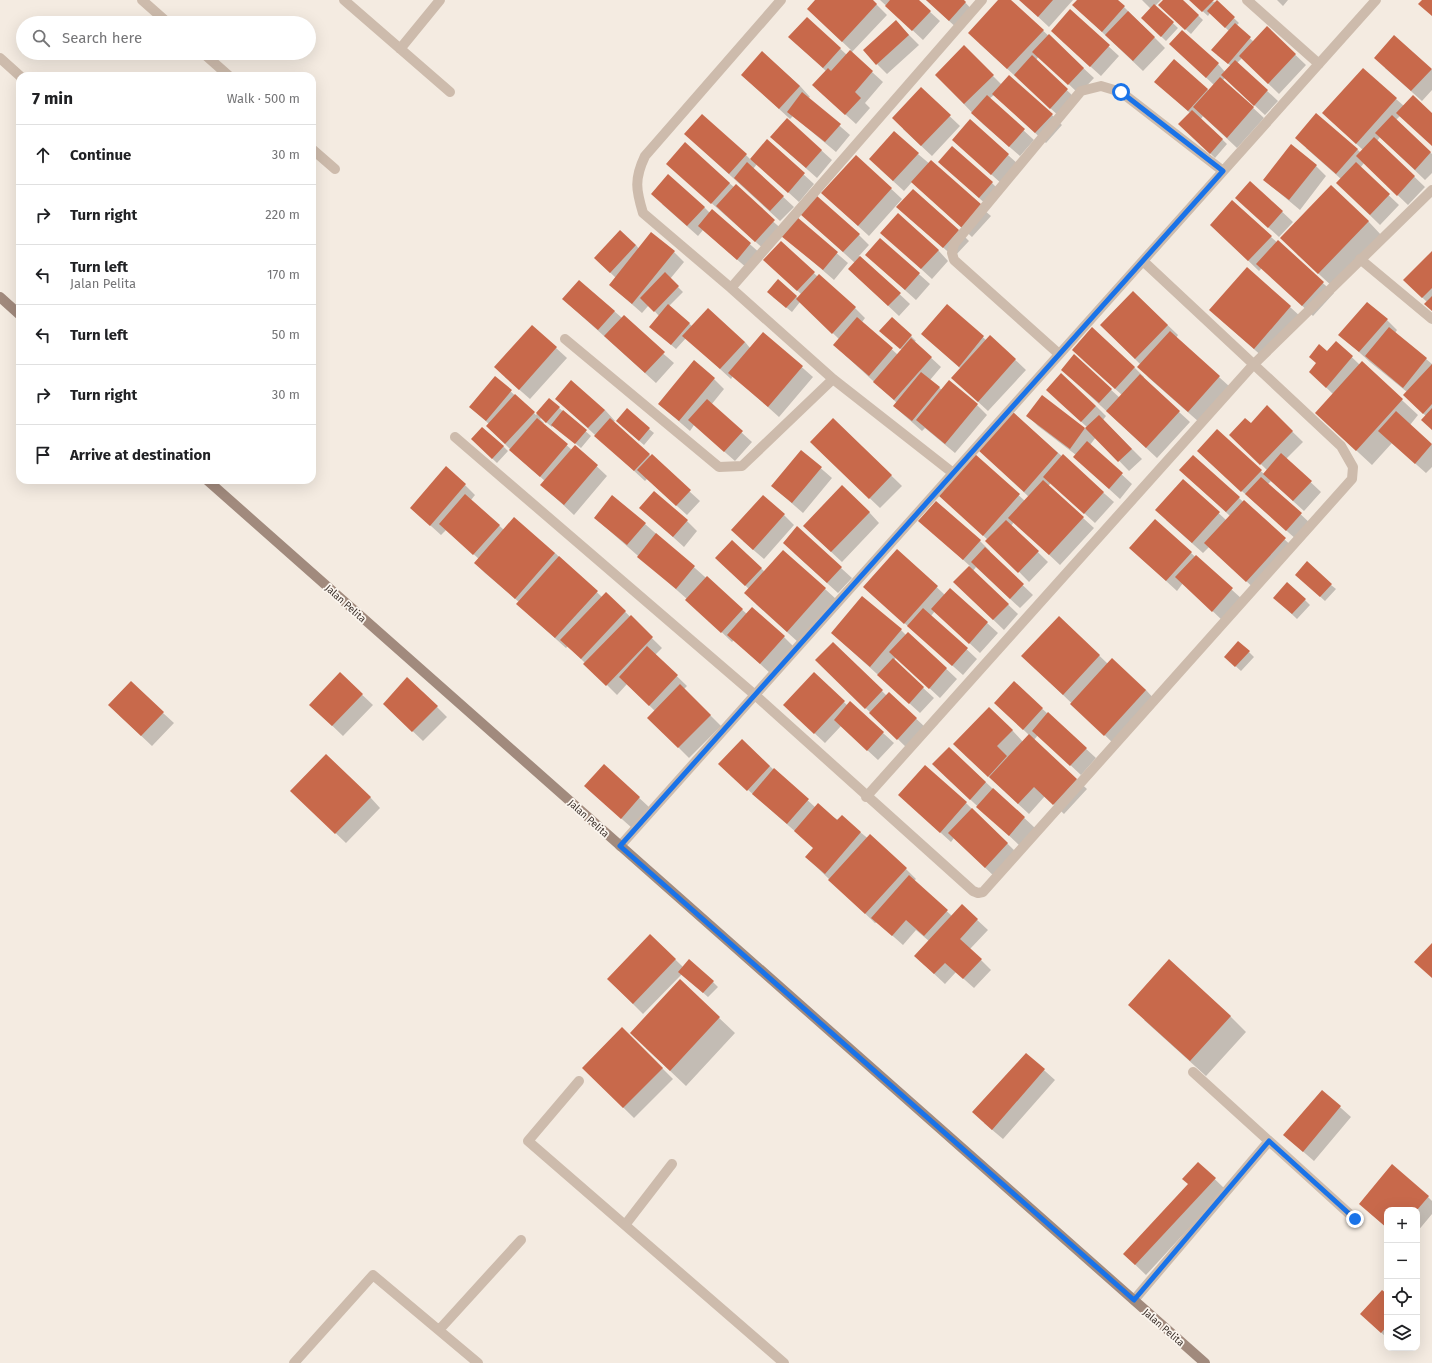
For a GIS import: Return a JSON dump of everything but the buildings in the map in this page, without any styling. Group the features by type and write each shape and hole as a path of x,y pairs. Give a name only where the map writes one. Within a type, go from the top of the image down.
{"street":[{"path":"142,0 160,16"},
{"path":"344,0 450,92"},
{"path":"400,49 440,0"},
{"path":"781,0 645,156 636,178 643,213 731,288 833,379 953,473"},
{"path":"731,288 982,0"},
{"path":"1247,0 1319,64"},
{"path":"620,846 1376,0"},
{"path":"0,58 16,72"},
{"path":"211,60 224,72"},
{"path":"1059,354 954,260 952,253 954,244 1081,91 1101,86 1121,92 1223,171"},
{"path":"316,152 335,169"},
{"path":"866,797 1253,364 1432,190"},
{"path":"1360,259 1432,319"},
{"path":"455,437 755,695 866,797 973,891 978,893 983,892 1352,479 1353,467 1341,446 1143,261"},
{"path":"0,297 16,311"},
{"path":"565,339 719,467 742,466 833,379"},
{"name":"Jalan Pelita","path":"212,484 1205,1363"},
{"path":"1192,1072 1355,1219"},
{"path":"579,1081 528,1141 784,1363"},
{"path":"1134,1300 1269,1141"},
{"path":"625,1225 672,1164"},
{"path":"439,1330 521,1240"},
{"path":"294,1363 373,1275 478,1363"}],"route":[{"path":"1121,92 1223,171 620,846 1134,1300 1269,1141 1355,1219"}]}
